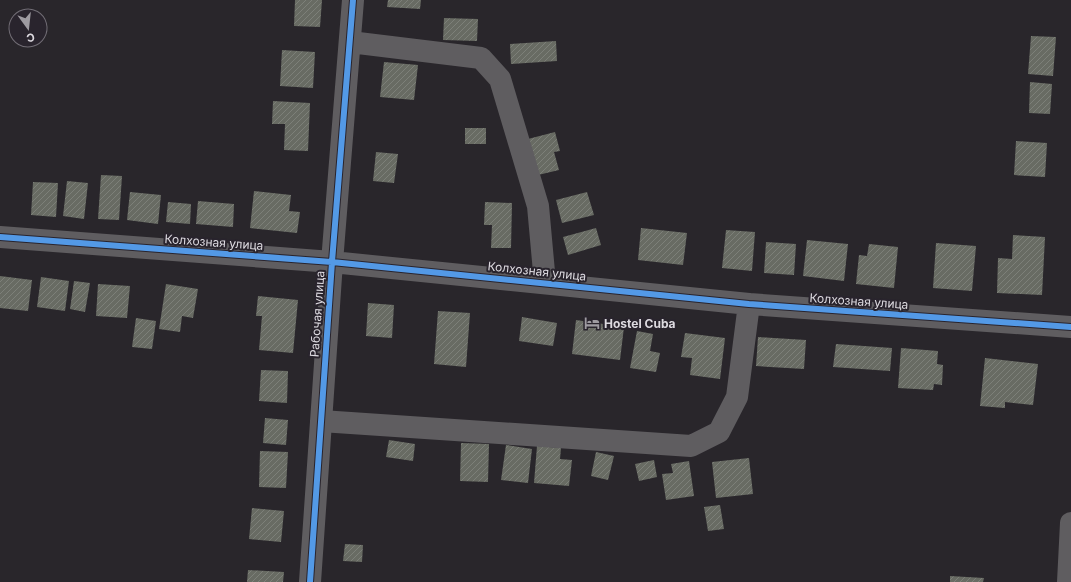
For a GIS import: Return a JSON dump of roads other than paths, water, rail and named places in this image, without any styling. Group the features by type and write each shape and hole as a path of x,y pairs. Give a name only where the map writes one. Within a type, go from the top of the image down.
{"street":[{"name":"Рабочая улица","path":"310,582 332,262 353,0"},
{"path":"350,42 481,58 500,79 538,206 545,283"},
{"name":"Колхозная улица","path":"0,237 332,262 749,304 1071,327"},
{"path":"321,420 691,446 719,432 737,397 749,304"},
{"path":"1068,582 1071,523"}],"place":[{"name":"Hostel Cuba","path":"592,323"}]}
